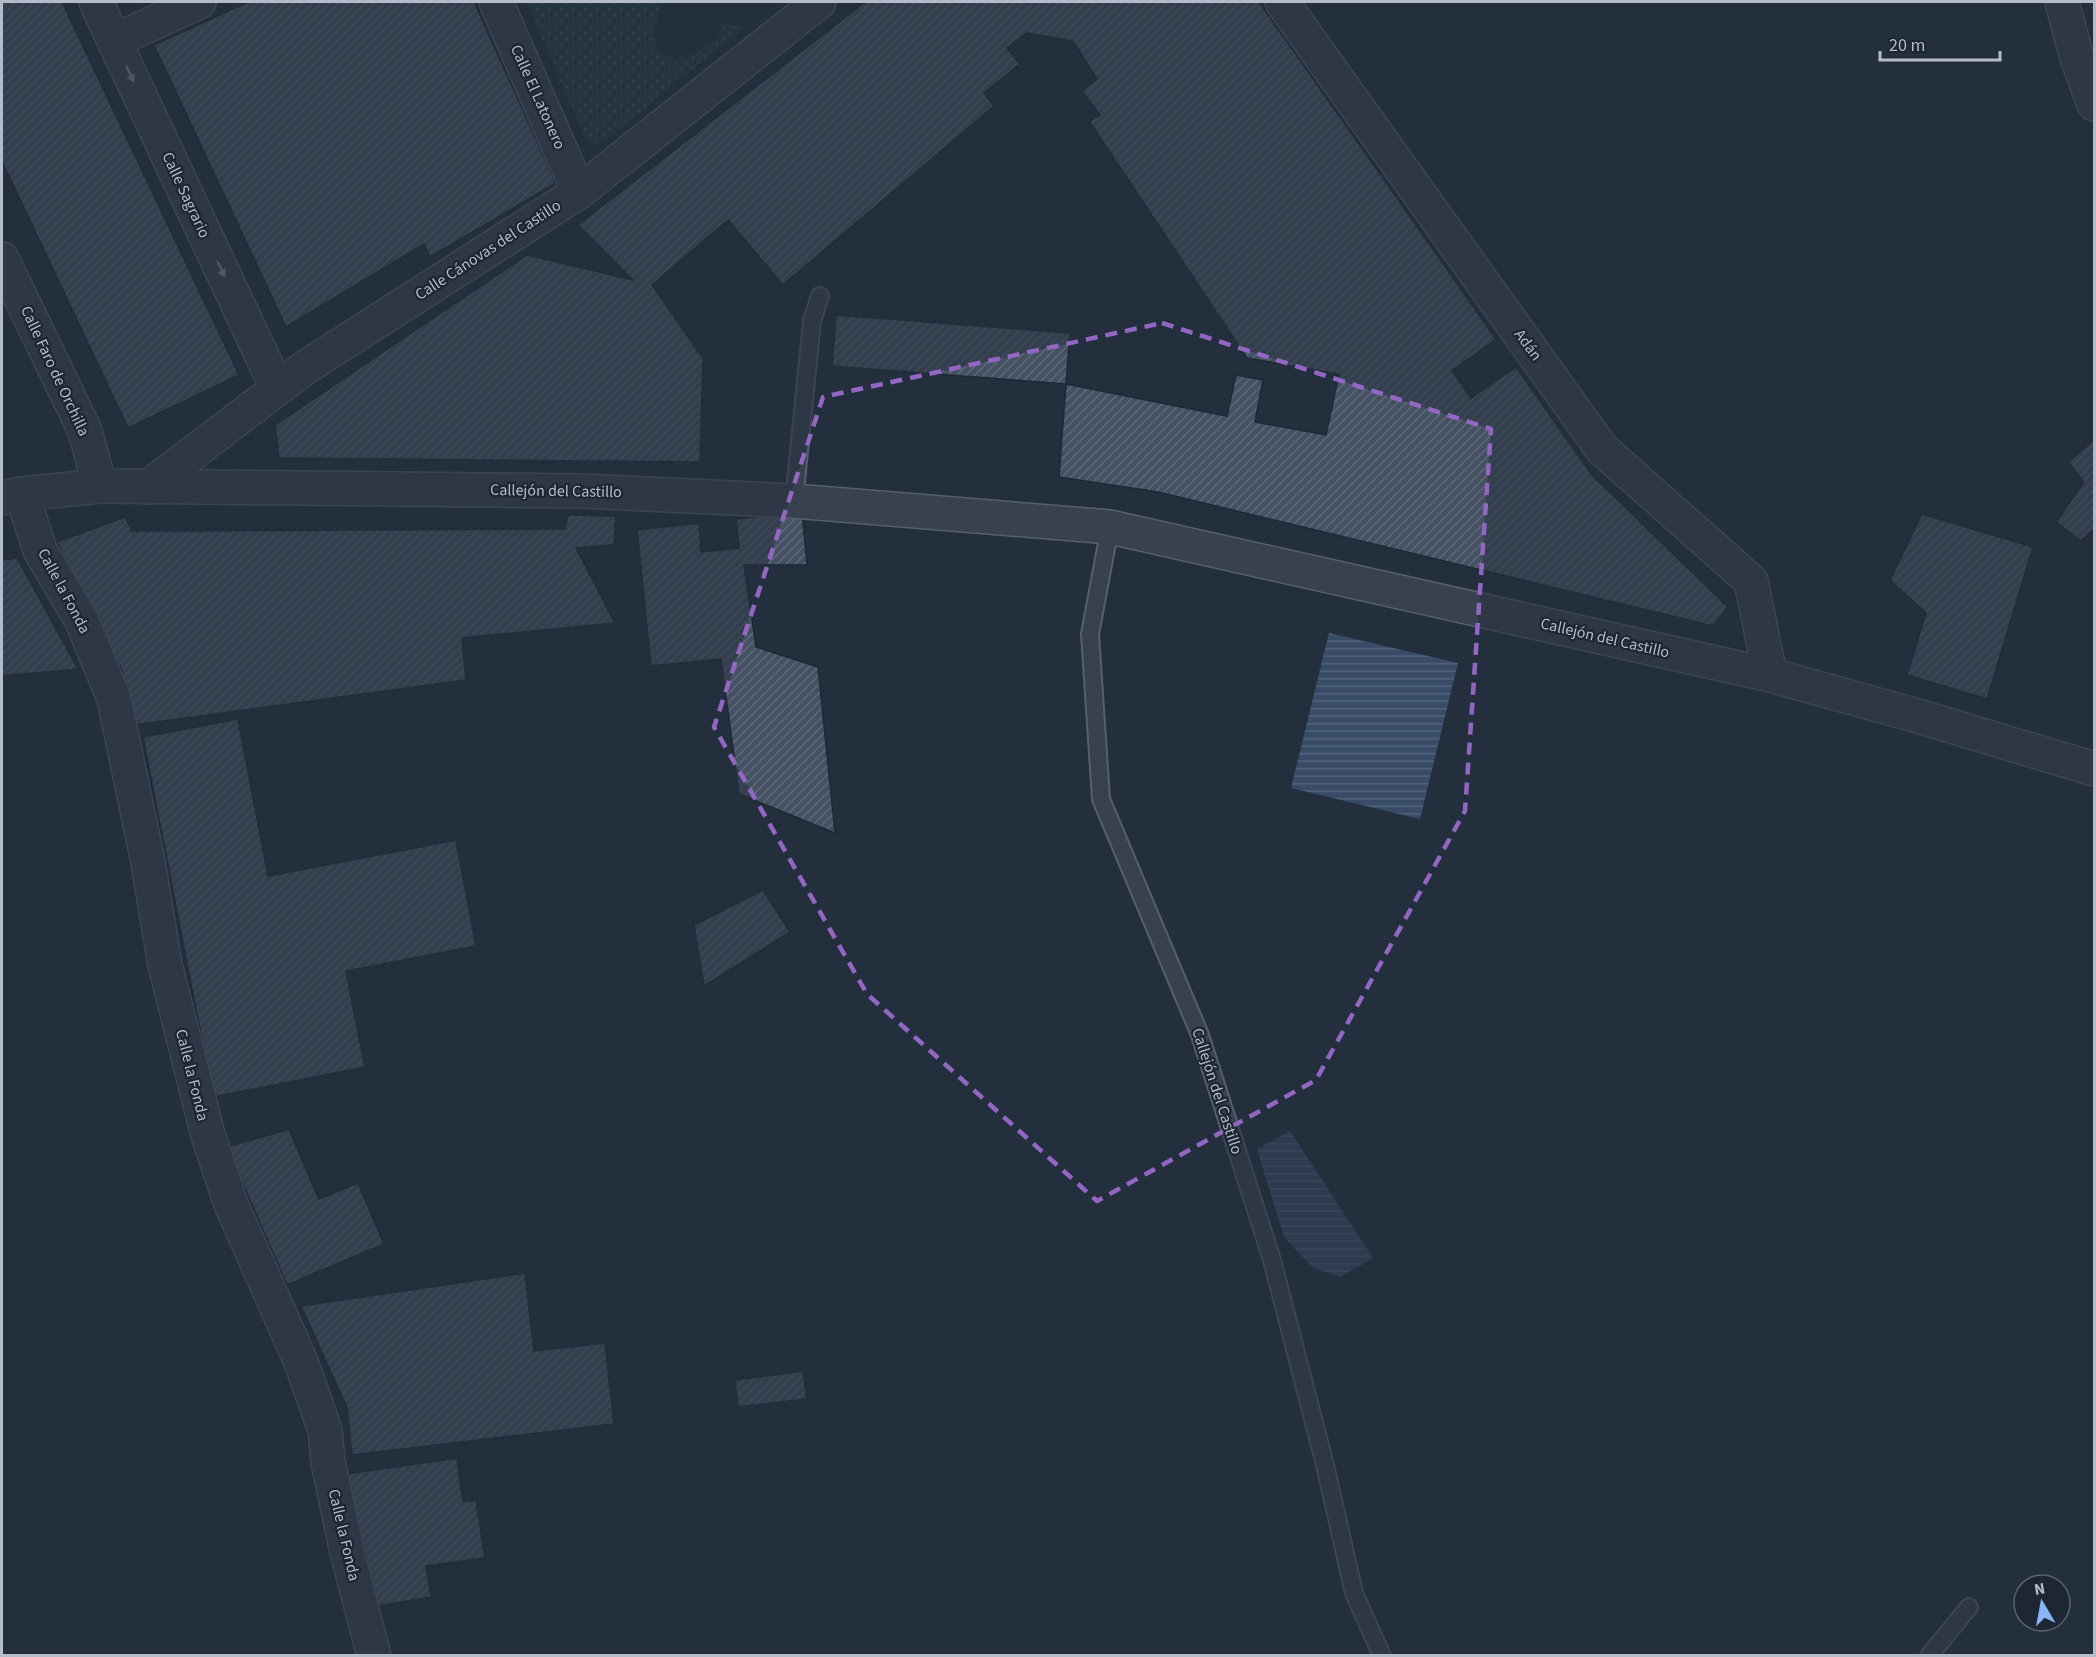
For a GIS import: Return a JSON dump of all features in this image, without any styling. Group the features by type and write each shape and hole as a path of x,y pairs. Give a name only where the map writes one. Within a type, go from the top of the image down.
{"street":[{"name":"Calle Sagrario","path":"96,2 277,388"},
{"path":"114,41 199,2"},
{"name":"Calle El Latonero","path":"496,2 579,192"},
{"name":"Calle Cánovas del Castillo","path":"148,487 306,367 579,192 819,2"},
{"name":"Adán","path":"1282,2 1602,448 1751,581 1770,675"},
{"path":"2062,2 2086,55 2094,104"},
{"name":"Calle Faro de Orchilla","path":"2,259 85,431 100,486"},
{"name":"Callejón del Castillo","path":"12,496 100,486 583,491 794,501 1110,527 1770,675 1918,716 2094,769"},
{"name":"Calle la Fonda","path":"12,496 40,550 82,621 114,699 148,862 165,965 208,1135 231,1204 301,1362 325,1431 328,1462 347,1552 374,1656"}],"lane":[{"path":"794,501 812,321 820,296"},
{"name":"Callejón del Castillo","path":"1110,527 1090,634 1101,799 1200,1035 1272,1260 1325,1465 1354,1593 1382,1656"},
{"path":"1929,1656 1970,1607"}],"highlighted area":[{"path":"1162,323 1491,429 1465,811 1316,1080 1097,1201 867,994 714,727 823,397"}],"green space":[{"path":"526,2 663,2 656,22 655,42 661,55 675,59 697,52 716,40 724,23 743,28 600,145 587,142"}],"water":[{"path":"1329,633 1458,663 1420,819 1291,788"},
{"path":"1290,1131 1373,1258 1340,1277 1313,1268 1284,1237 1257,1149"}],"building":[{"path":"2,2 62,2 239,375 128,428 2,161"},
{"path":"248,2 474,2 556,183 430,257 424,244 286,327 154,45"},
{"path":"865,2 1259,2 1496,339 1452,371 1471,398 1516,367 1592,475 1728,607 1713,626 1158,492 1059,477 1066,384 1227,416 1236,375 1263,380 1255,422 1326,435 1339,374 1247,358 1089,121 1100,115 1082,91 1097,79 1073,41 1027,33 1007,48 1020,64 984,93 994,106 783,285 728,220 652,285 703,358 700,462 279,458 275,425 527,255 633,280 578,225"},
{"path":"836,315 1070,333 1066,384 832,366"},
{"path":"2094,440 2094,529 2081,541 2056,522 2084,482 2068,462"},
{"path":"802,512 807,565 744,565 756,647 818,667 835,833 739,794 721,659 651,666 637,530 699,523 701,552 739,548 736,519"},
{"path":"1922,514 2033,547 1987,699 1907,675 1926,613 1890,580"},
{"path":"568,515 616,516 614,545 576,548 615,623 462,638 466,680 134,725 122,670 57,542 125,517 132,531 565,529"},
{"path":"17,558 78,669 2,676 2,560"},
{"path":"238,719 268,876 456,840 476,946 346,971 365,1067 213,1097 143,737"},
{"path":"763,890 790,932 704,986 694,925"},
{"path":"289,1129 319,1199 358,1183 384,1244 287,1285 227,1147"},
{"path":"525,1273 534,1351 605,1343 614,1424 352,1455 347,1408 301,1306"},
{"path":"803,1371 807,1399 738,1407 735,1380"},
{"path":"457,1458 463,1502 476,1500 485,1558 426,1566 431,1597 378,1606 346,1474"}]}
